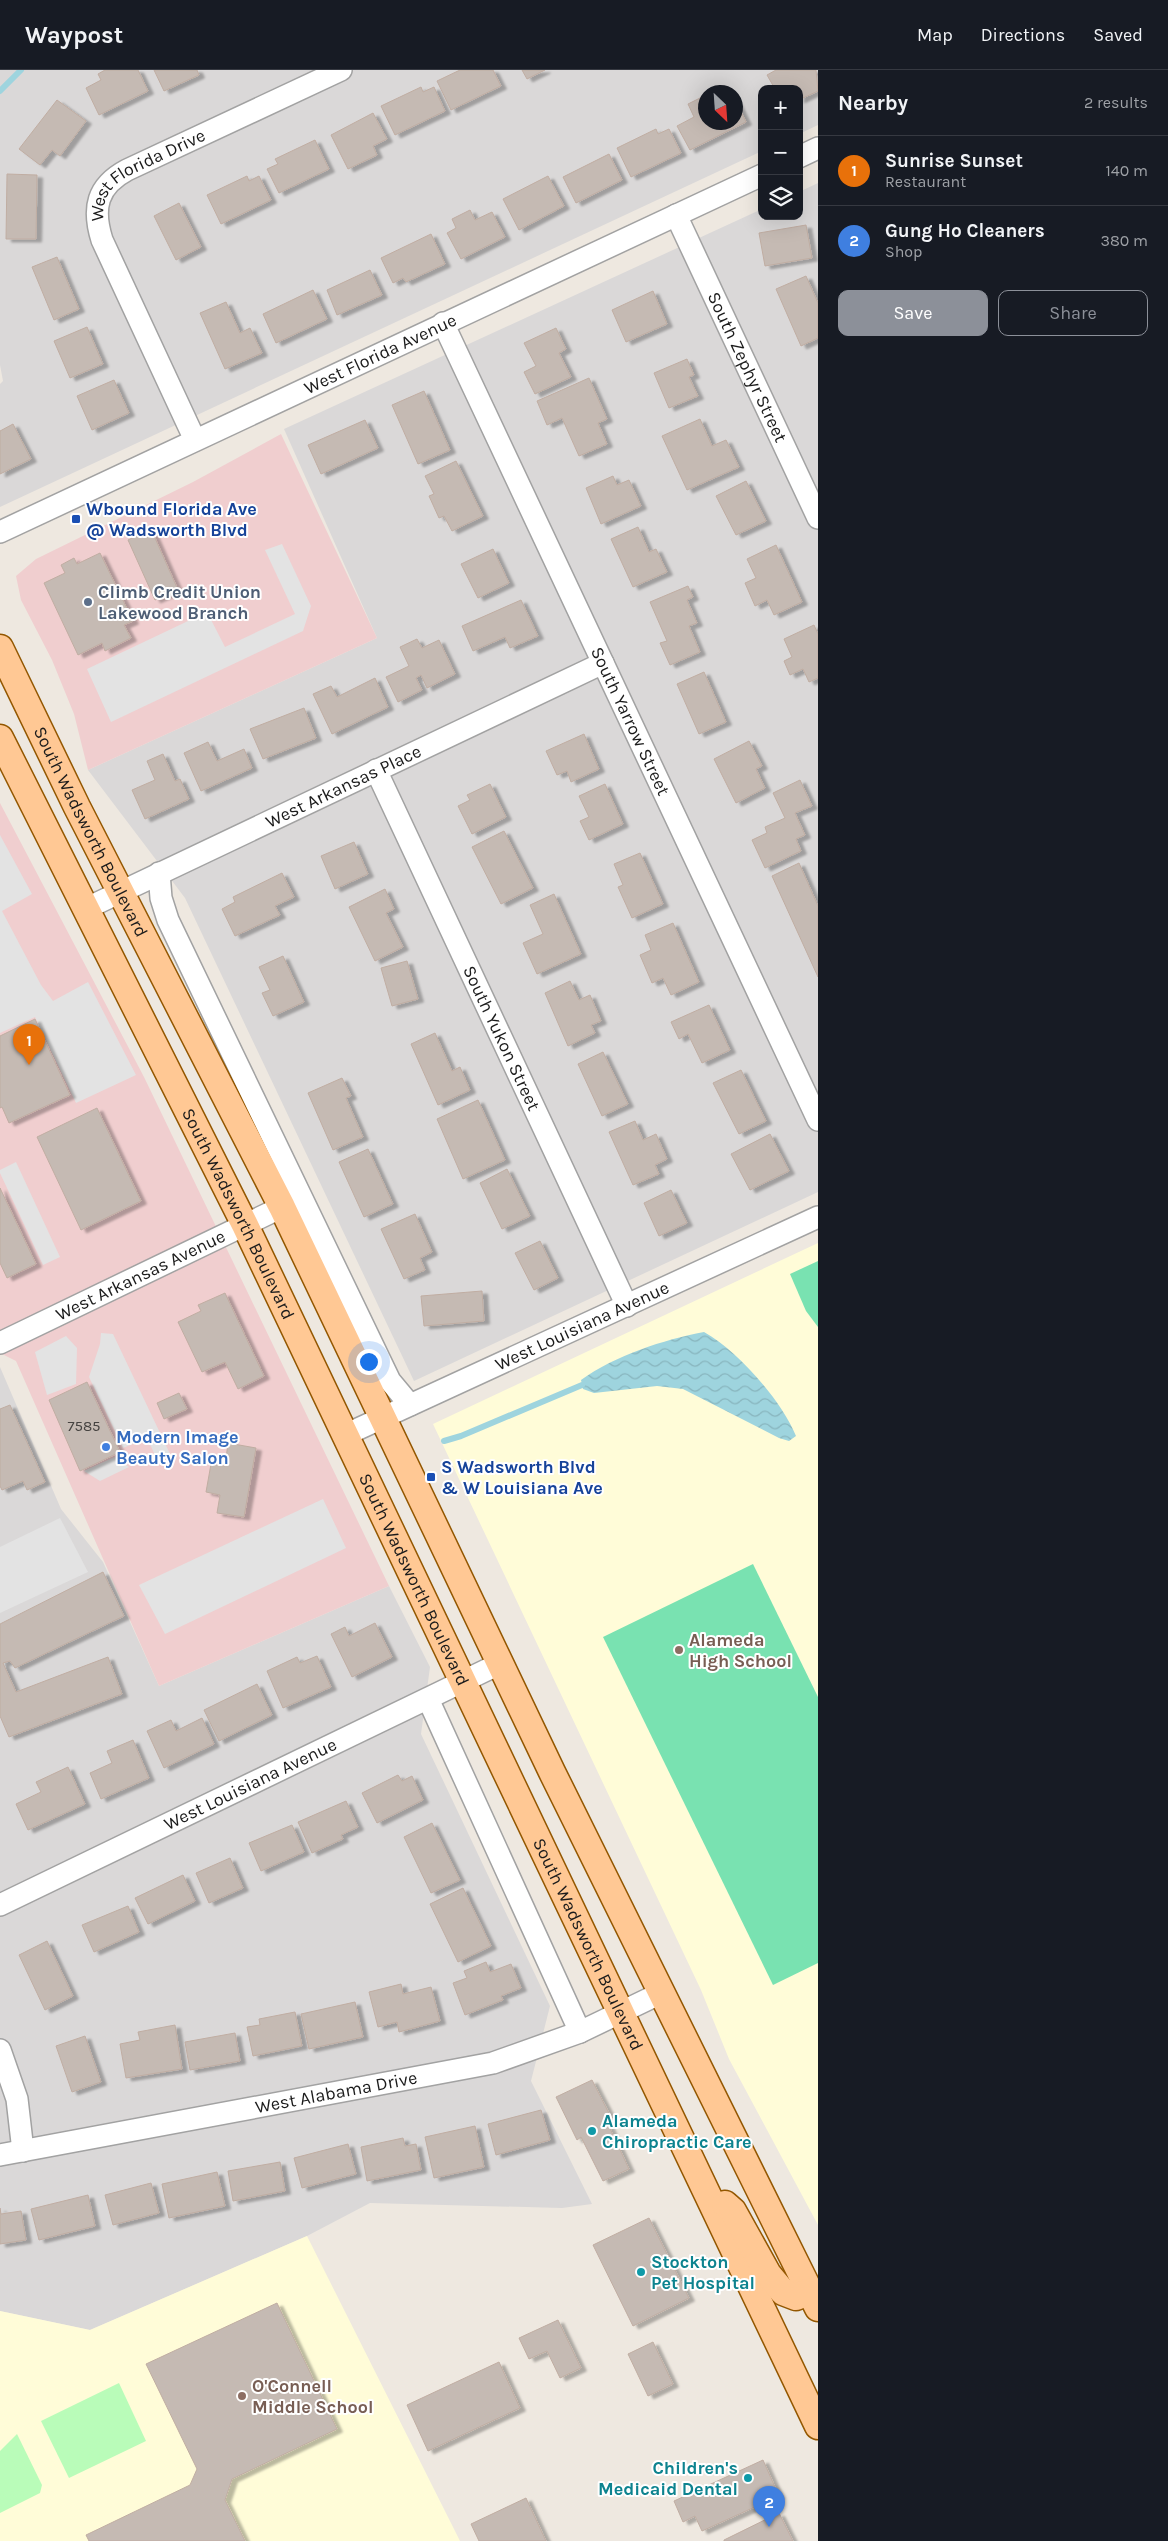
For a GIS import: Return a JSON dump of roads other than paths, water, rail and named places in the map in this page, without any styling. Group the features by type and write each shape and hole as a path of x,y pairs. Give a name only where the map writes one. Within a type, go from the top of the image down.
{"main road":[{"name":"South Wadsworth Boulevard","path":"0,648 121,892 282,1207 382,1418 661,1993 815,2296"},
{"name":"South Wadsworth Boulevard","path":"0,738 245,1225 461,1682 818,2426"},
{"path":"701,2181 733,2211 768,2274 782,2292 796,2297 815,2296"}],"street":[{"name":"West Florida Drive","path":"195,440 102,240 97,224 100,197 106,185 128,170 341,70"},
{"path":"803,155 818,148"},
{"name":"West Florida Avenue","path":"0,532 758,177"},
{"name":"South Zephyr Street","path":"676,215 818,518"},
{"name":"South Yarrow Street","path":"443,323 818,1120"},
{"name":"West Arkansas Place","path":"85,909 603,663"},
{"name":"South Yukon Street","path":"376,770 627,1306"},
{"name":"South Wadsworth Boulevard","path":"159,873 161,898 168,920 390,1381 410,1405"},
{"name":"West Arkansas Avenue","path":"0,1343 282,1207"},
{"name":"West Louisiana Avenue","path":"345,1435 818,1217"},
{"name":"West Louisiana Avenue","path":"0,1905 501,1663"},
{"name":"South Wadsworth Boulevard","path":"428,1699 580,2032"},
{"name":"West Alabama Drive","path":"0,2155 464,2070 507,2059 580,2032 661,1993"},
{"path":"0,2050 17,2099 23,2151"}],"water":[{"path":"704,1332 731,1351 757,1378 780,1407 796,1436 789,1441 779,1438 683,1389 657,1386 594,1393 583,1389 581,1380 609,1363 656,1344"}],"waterway":[{"path":"0,91 21,70"},
{"path":"444,1441 461,1436 582,1385"}],"place":[{"name":"Wbound Florida Ave @ Wadsworth Blvd","path":"76,519"},
{"name":"Climb Credit Union Lakewood Branch","path":"88,602"},
{"name":"Sunrise Sunset","path":"29,1065"},
{"name":"Modern Image Beauty Salon","path":"106,1447"},
{"name":"S Wadsworth Blvd & W Louisiana Ave","path":"431,1477"},
{"name":"Alameda High School","path":"679,1650"},
{"name":"Alameda Chiropractic Care","path":"592,2131"},
{"name":"Stockton Pet Hospital","path":"641,2272"},
{"name":"O'Connell Middle School","path":"242,2396"},
{"name":"Children's Medicaid Dental","path":"748,2478"},
{"name":"Gung Ho Cleaners","path":"769,2527"}]}
